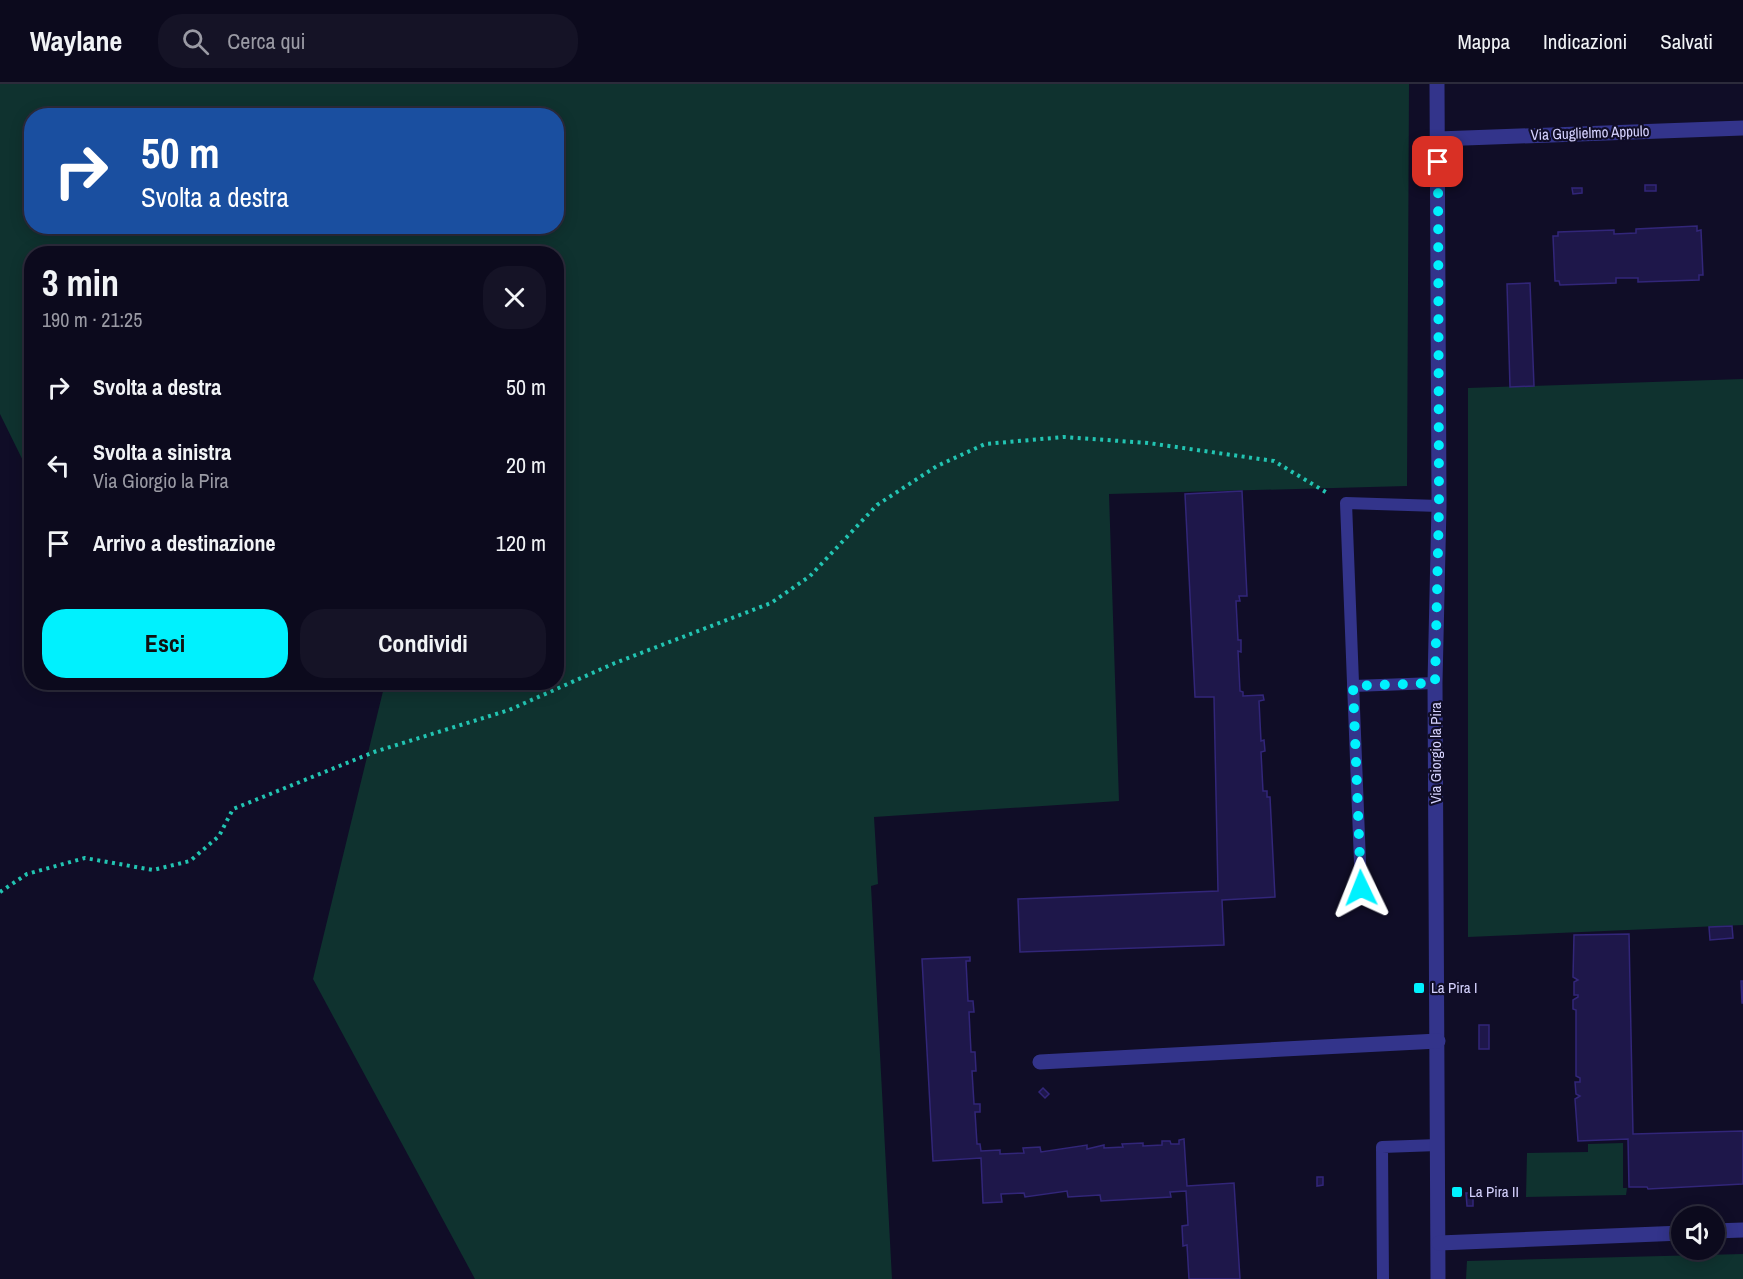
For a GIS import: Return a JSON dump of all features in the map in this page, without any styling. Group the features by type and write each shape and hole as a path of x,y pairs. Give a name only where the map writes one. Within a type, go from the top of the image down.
{"street":[{"name":"Via Giorgio la Pira","path":"1437,84 1439,506 1435,683 1438,1279"},
{"name":"Via Guglielmo Appulo","path":"1437,139 1743,128"},
{"path":"1040,1062 1438,1041"},
{"path":"1725,1231 1743,1230"},
{"path":"1439,1243 1671,1233"}],"lane":[{"path":"1361,888 1346,503 1439,506"},
{"path":"1353,686 1435,683"},
{"path":"1383,1279 1382,1147 1438,1145"}],"path":[{"path":"564,686 615,663 771,603 810,576 878,505 937,466 985,444 1064,437 1148,443 1274,461 1346,503"},
{"path":"0,892 27,874 85,858 153,870 190,861 219,836 233,809 374,752 509,711 555,690"}],"green space":[{"path":"0,84 1409,84 1407,486 1109,494 1119,801 874,817 878,884 871,886 892,1279 475,1279 313,979 383,690 564,690 564,246 24,246 24,463 0,414"},
{"path":"1743,379 1743,925 1468,937 1468,388"},
{"path":"1623,1143 1623,1188 1627,1188 1626,1195 1526,1197 1527,1153 1588,1152 1588,1144"},
{"path":"1725,1254 1743,1254 1743,1279 1466,1279 1467,1261 1671,1256 1671,1260 1725,1260"}],"building":[{"path":"1645,185 1656,185 1656,191 1645,191"},
{"path":"1572,188 1582,188 1582,193 1573,194"},
{"path":"1697,226 1697,231 1701,230 1703,275 1699,275 1699,280 1638,282 1638,278 1616,278 1616,283 1560,285 1559,281 1555,281 1553,236 1558,236 1558,232 1614,230 1614,234 1636,233 1636,229"},
{"path":"1530,283 1534,386 1510,387 1507,284"},
{"path":"1242,491 1247,596 1239,596 1240,601 1236,601 1238,640 1241,640 1241,652 1238,651 1240,691 1243,692 1243,696 1263,695 1264,700 1259,701 1261,741 1264,740 1265,751 1261,752 1263,791 1267,791 1267,797 1270,797 1275,897 1222,900 1224,945 1020,952 1018,899 1218,891 1214,697 1195,697 1185,494"},
{"path":"1732,926 1733,938 1710,940 1709,927"},
{"path":"1629,934 1633,1134 1743,1131 1743,1184 1648,1189 1647,1187 1629,1187 1628,1139 1578,1141 1575,1099 1580,1096 1576,1094 1575,1082 1580,1082 1580,1078 1576,1076 1576,1010 1573,1009 1573,1000 1578,997 1574,995 1574,982 1578,980 1573,977 1574,935"},
{"path":"970,957 970,961 966,961 968,1001 973,1001 974,1012 969,1012 971,1052 975,1052 976,1071 972,1071 974,1104 980,1104 980,1112 975,1112 977,1144 980,1144 981,1151 1000,1150 1000,1154 1024,1153 1023,1148 1040,1147 1041,1152 1087,1145 1087,1149 1104,1145 1104,1148 1123,1147 1122,1144 1162,1145 1162,1141 1179,1144 1179,1140 1184,1139 1187,1186 1234,1183 1240,1279 1189,1279 1187,1245 1183,1246 1182,1226 1188,1225 1186,1191 1170,1192 1171,1197 1101,1201 1100,1195 1068,1197 1067,1191 1025,1197 1024,1193 1001,1194 1002,1202 983,1203 981,1158 933,1161 922,959"},
{"path":"1741,981 1743,981 1743,1003 1742,1003"},
{"path":"1479,1025 1489,1025 1489,1049 1479,1049"},
{"path":"1043,1088 1049,1094 1045,1098 1039,1092"},
{"path":"1317,1177 1323,1177 1323,1185 1317,1186"},
{"path":"1466,1193 1473,1193 1473,1206 1467,1206"}],"place":[{"name":"La Pira I","path":"1419,988"},
{"name":"La Pira II","path":"1457,1192"}],"route":[{"path":"1361,888 1353,686 1435,683 1439,506 1438,162"}]}
